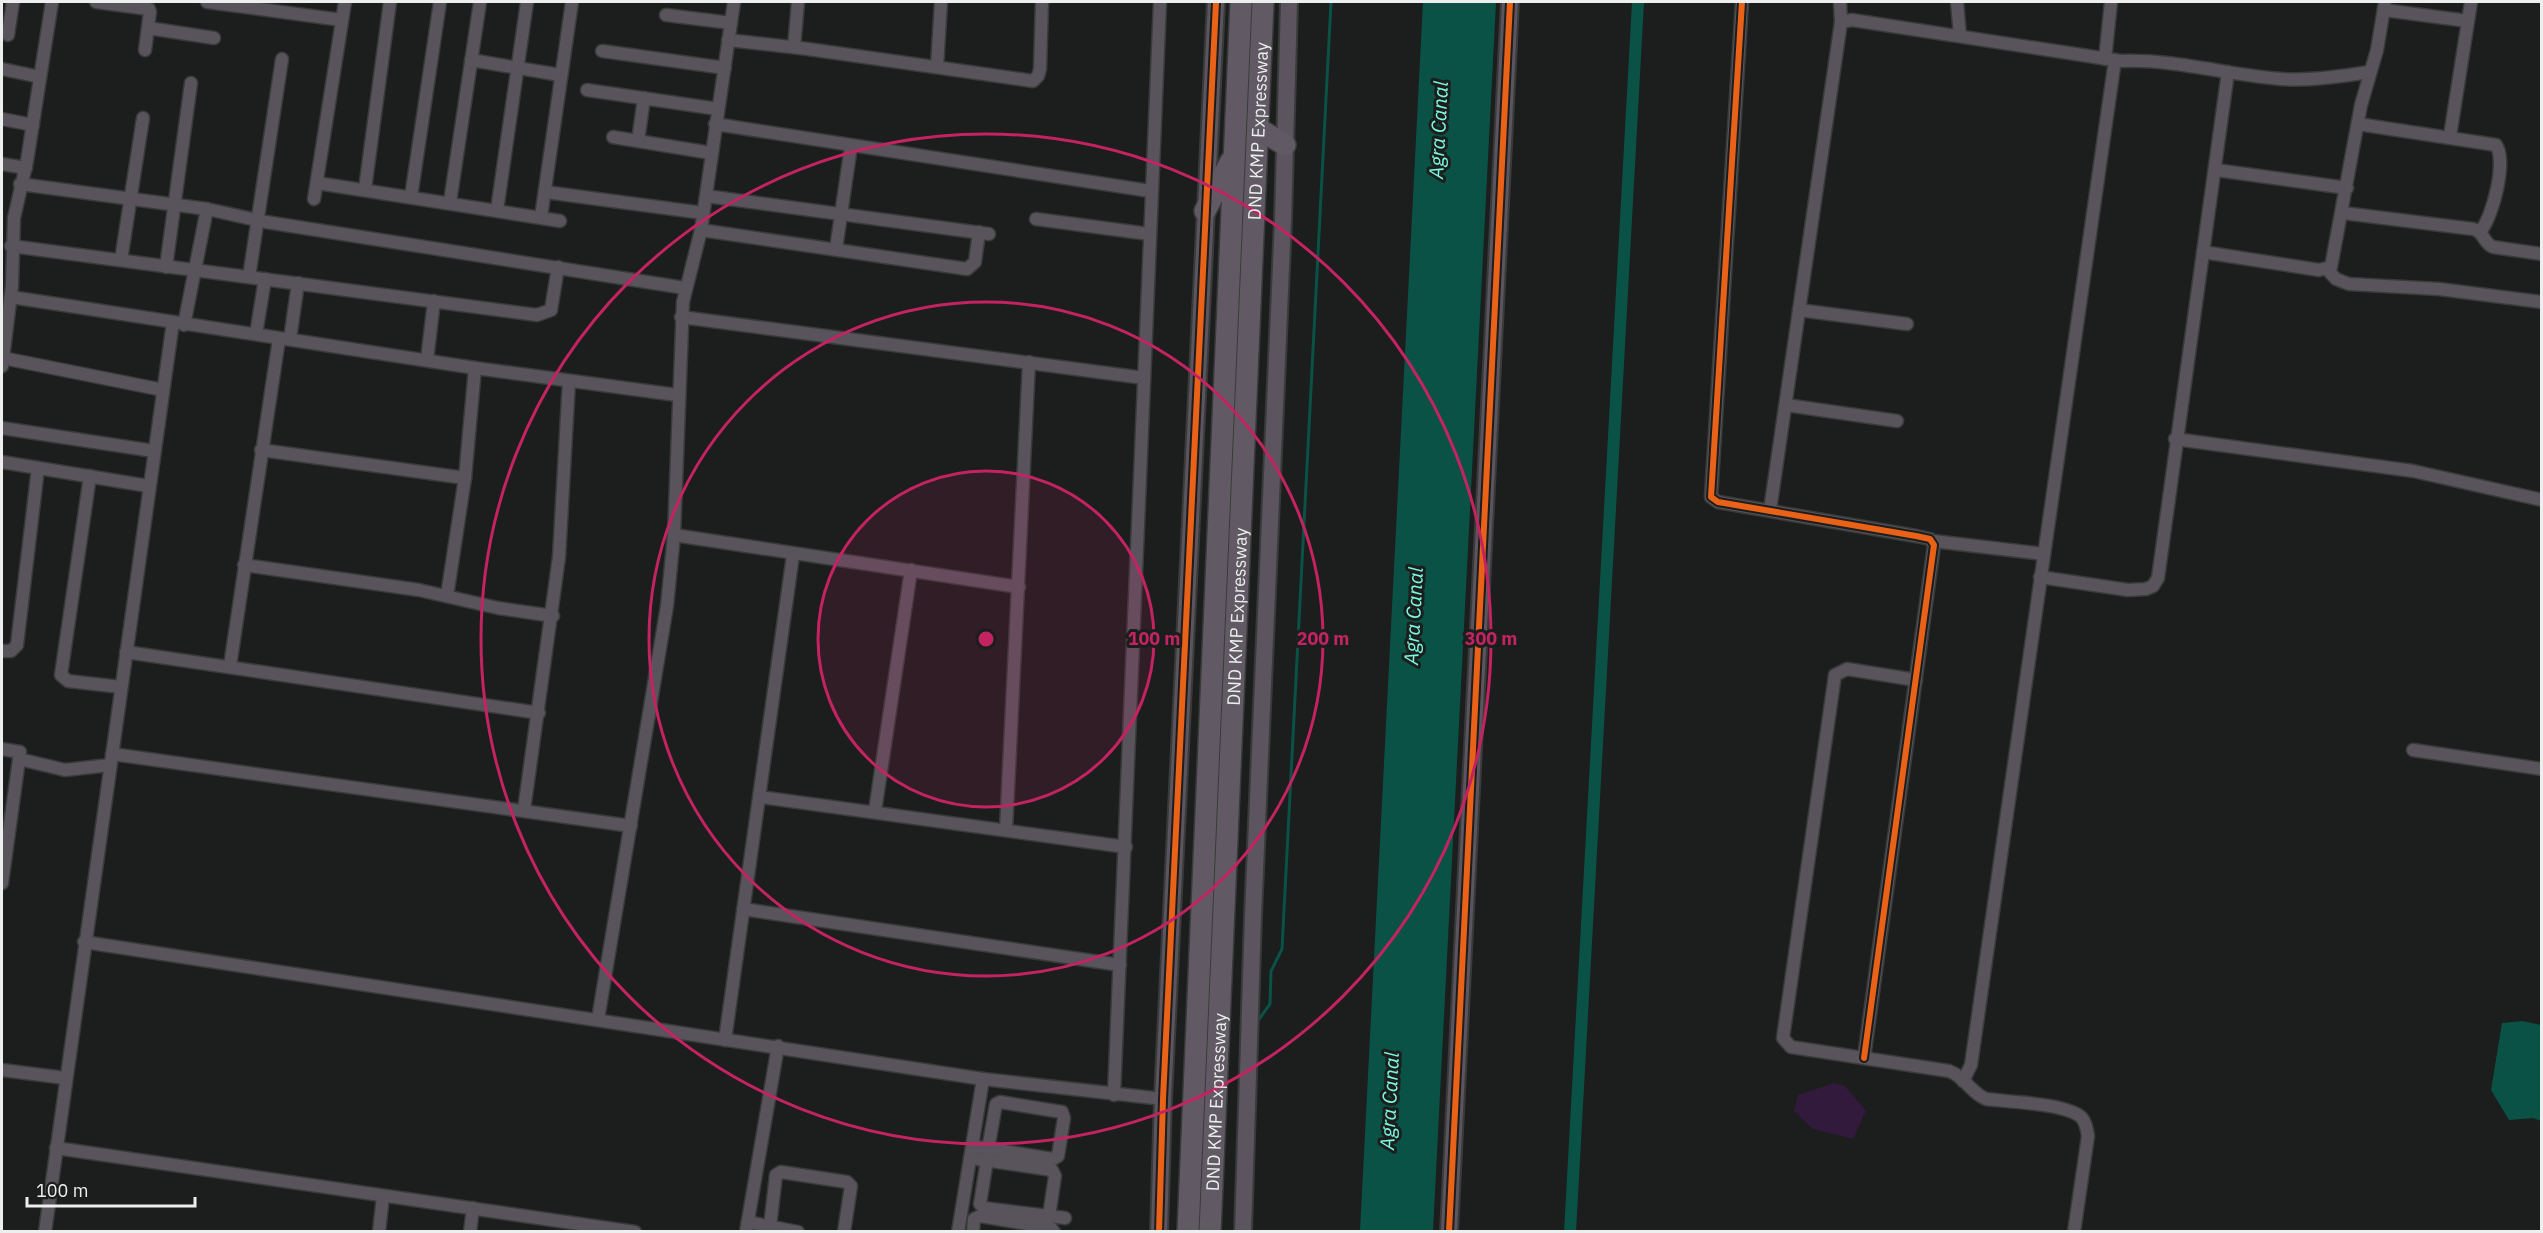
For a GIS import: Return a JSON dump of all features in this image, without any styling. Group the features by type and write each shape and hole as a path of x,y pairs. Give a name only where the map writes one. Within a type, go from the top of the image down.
{"highway":[{"name":"DND KMP Expressway","path":"1188,1232 1241,2"},
{"name":"DND KMP Expressway","path":"1210,1232 1263,2"},
{"path":"1259,129 1285,145"},
{"path":"1205,211 1234,155"}],"street":[{"path":"8,35 14,2"},
{"path":"52,2 26,168 20,184 11,246 11,297 2,362 163,390"},
{"path":"96,2 148,9 145,50"},
{"path":"207,2 342,20"},
{"path":"314,199 345,2"},
{"path":"365,189 390,2"},
{"path":"411,197 440,2"},
{"path":"450,202 480,2"},
{"path":"497,210 526,2"},
{"path":"541,217 572,2"},
{"path":"598,1019 666,615 674,535 681,317 685,288 701,230 734,2"},
{"path":"794,47 798,2"},
{"path":"937,67 941,2"},
{"path":"728,40 794,47 1030,81 1036,79 1040,69 1042,2"},
{"path":"1114,1095 1126,847 1150,191 1160,2"},
{"path":"1159,1232 1163,1099 1216,2"},
{"path":"1243,1232 1253,916 1285,145 1288,2"},
{"path":"1449,1232 1510,2"},
{"path":"1742,2 1710,490 1712,499 1718,502 1916,536 1933,541 2043,554"},
{"path":"1770,510 1841,22 1840,2"},
{"path":"1957,2 1960,36"},
{"path":"1963,1081 1971,1065 2040,577 2110,59 2111,2"},
{"path":"2450,136 2471,2"},
{"path":"2328,269 2334,263 2358,124 2377,51 2384,6 2468,21"},
{"path":"666,15 731,23"},
{"path":"1841,22 1852,20 2110,59 2152,60 2228,72 2302,79 2370,72"},
{"path":"148,28 214,38"},
{"path":"602,51 725,68"},
{"path":"249,277 282,59"},
{"path":"471,60 560,75"},
{"path":"2,69 40,77"},
{"path":"2040,577 2128,590 2146,589 2153,585 2160,566 2175,439 2216,170 2228,72"},
{"path":"166,267 191,83"},
{"path":"587,90 718,110"},
{"path":"638,141 644,98"},
{"path":"121,260 143,118"},
{"path":"2,119 33,125"},
{"path":"715,124 1150,191"},
{"path":"2358,124 2492,142 2500,152 2495,200 2488,222 2480,232"},
{"path":"613,137 711,153"},
{"path":"836,249 851,146"},
{"path":"2,164 26,168"},
{"path":"2216,170 2347,188"},
{"path":"317,183 560,221"},
{"path":"20,184 207,209 685,288"},
{"path":"545,192 703,213"},
{"path":"701,230 968,269 975,262 984,233 706,196"},
{"path":"45,1232 163,390 178,323 196,270 207,209"},
{"path":"2343,213 2480,232 2487,243 2493,247 2541,254"},
{"path":"1036,219 1149,234"},
{"path":"11,246 529,315 547,314 553,304 558,267"},
{"path":"2203,252 2328,269 2336,279 2349,284 2439,289 2541,302"},
{"path":"256,334 265,279"},
{"path":"230,666 261,450 298,283"},
{"path":"11,297 475,368 677,395"},
{"path":"427,360 434,301"},
{"path":"1799,310 1907,324"},
{"path":"681,317 1144,378"},
{"path":"1006,830 1029,362"},
{"path":"447,596 465,478 475,368"},
{"path":"525,810 553,616 563,519 569,381"},
{"path":"1786,405 1897,421"},
{"path":"2,428 154,451"},
{"path":"2175,439 2413,471 2541,500"},
{"path":"261,450 465,478"},
{"path":"2,462 148,486"},
{"path":"2,651 11,651 17,645 38,468"},
{"path":"90,476 61,675 68,681 121,687"},
{"path":"674,535 793,555 1019,587"},
{"path":"1864,1058 1934,554 1933,541"},
{"path":"725,1040 793,555"},
{"path":"244,565 447,596 553,616"},
{"path":"875,811 911,570"},
{"path":"126,652 539,713"},
{"path":"1916,680 1847,669 1835,675 1782,1034 1784,1042 1791,1047 1949,1071 1963,1081 1976,1095 1986,1099 2060,1109 2076,1114 2083,1119 2088,1136 2074,1232"},
{"path":"2,749 20,752 6,817 2,883"},
{"path":"2413,750 2541,769"},
{"path":"19,759 65,770 111,759 525,810 631,826"},
{"path":"760,797 1126,847"},
{"path":"743,909 1120,965"},
{"path":"84,942 983,1079 1163,1099"},
{"path":"778,1046 747,1227 770,1226 798,1232"},
{"path":"2,1070 65,1078"},
{"path":"958,1232 983,1079"},
{"path":"987,1155 1053,1159 1058,1156 1064,1118 1062,1112 1000,1102 996,1104 987,1155 980,1204 984,1208 1065,1218"},
{"path":"56,1148 473,1208 562,1226 635,1232"},
{"path":"971,1152 1052,1170 1055,1176 1049,1216"},
{"path":"770,1226 776,1175 781,1172 847,1182 850,1186 844,1232"},
{"path":"379,1232 383,1196"},
{"path":"470,1232 473,1208"},
{"path":"973,1232 974,1219 980,1216 1051,1228 1053,1232"}],"shaded area":[{"path":"1834,1083 1845,1086 1866,1111 1853,1139 1813,1129 1794,1111 1798,1095"}],"water":[{"name":"Agra Canal","path":"1423,2 1496,2 1433,1231 1360,1231"},
{"path":"2522,1021 2541,1025 2541,1121 2533,1118 2509,1120 2491,1090 2502,1023"}],"waterway":[{"path":"1257,1022 1270,1004 1271,971 1282,949 1331,2"},
{"path":"1570,1232 1638,2"}],"cycle path":[{"path":"1159,1232 1163,1099 1216,2"},
{"path":"1449,1232 1510,2"},
{"path":"1742,2 1711,497 1718,502 1930,539 1934,545 1864,1058"}]}
